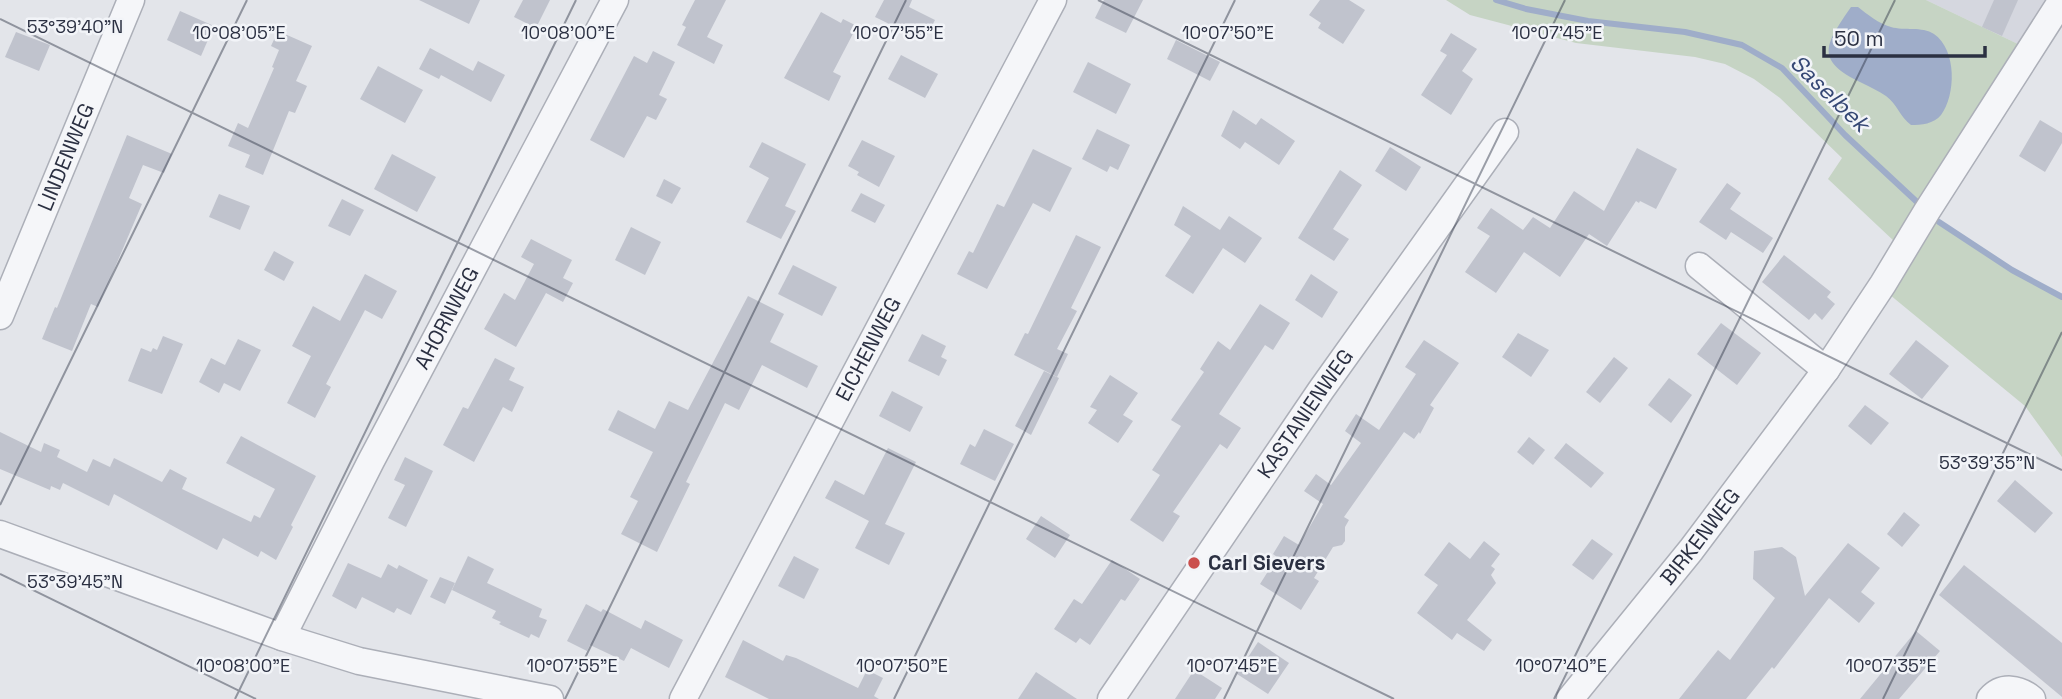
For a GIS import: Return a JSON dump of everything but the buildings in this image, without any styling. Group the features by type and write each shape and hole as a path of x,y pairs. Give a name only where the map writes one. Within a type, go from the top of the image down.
{"street":[{"name":"LINDENWEG","path":"0,316 131,0"},
{"name":"AHORNWEG","path":"282,637 371,461 615,0"},
{"name":"EICHENWEG","path":"683,699 1053,0"},
{"name":"BIRKENWEG","path":"1570,699 1691,550 1826,370 2062,0"},
{"name":"KASTANIENWEG","path":"1111,699 1321,390 1505,132"},
{"path":"1699,266 1826,370"},
{"path":"0,534 282,637 359,661 550,699"},
{"path":"1990,699 2008,688 2024,692 2032,699"}],"shaded area":[{"path":"1926,0 2048,0 2020,45"}],"green space":[{"path":"1446,0 1926,0 2020,45 1922,206 1972,244 2062,297 2062,457 2025,406 1884,290 1895,242 1828,179 1842,158 1780,98 1754,79 1725,64 1695,57 1576,43 1470,15"}],"water":[{"path":"1851,7 1858,7 1887,26 1919,29 1934,34 1942,41 1952,73 1946,106 1938,118 1911,125 1886,96 1836,67 1829,51 1830,42"}],"waterway":[{"name":"Saselbek","path":"1496,0 1588,21 1685,32 1742,45 1782,68 1845,135 1917,202"},
{"name":"Saselbek","path":"1939,222 2012,270 2062,297"}],"place":[{"name":"Carl Sievers","path":"1194,563"}]}
